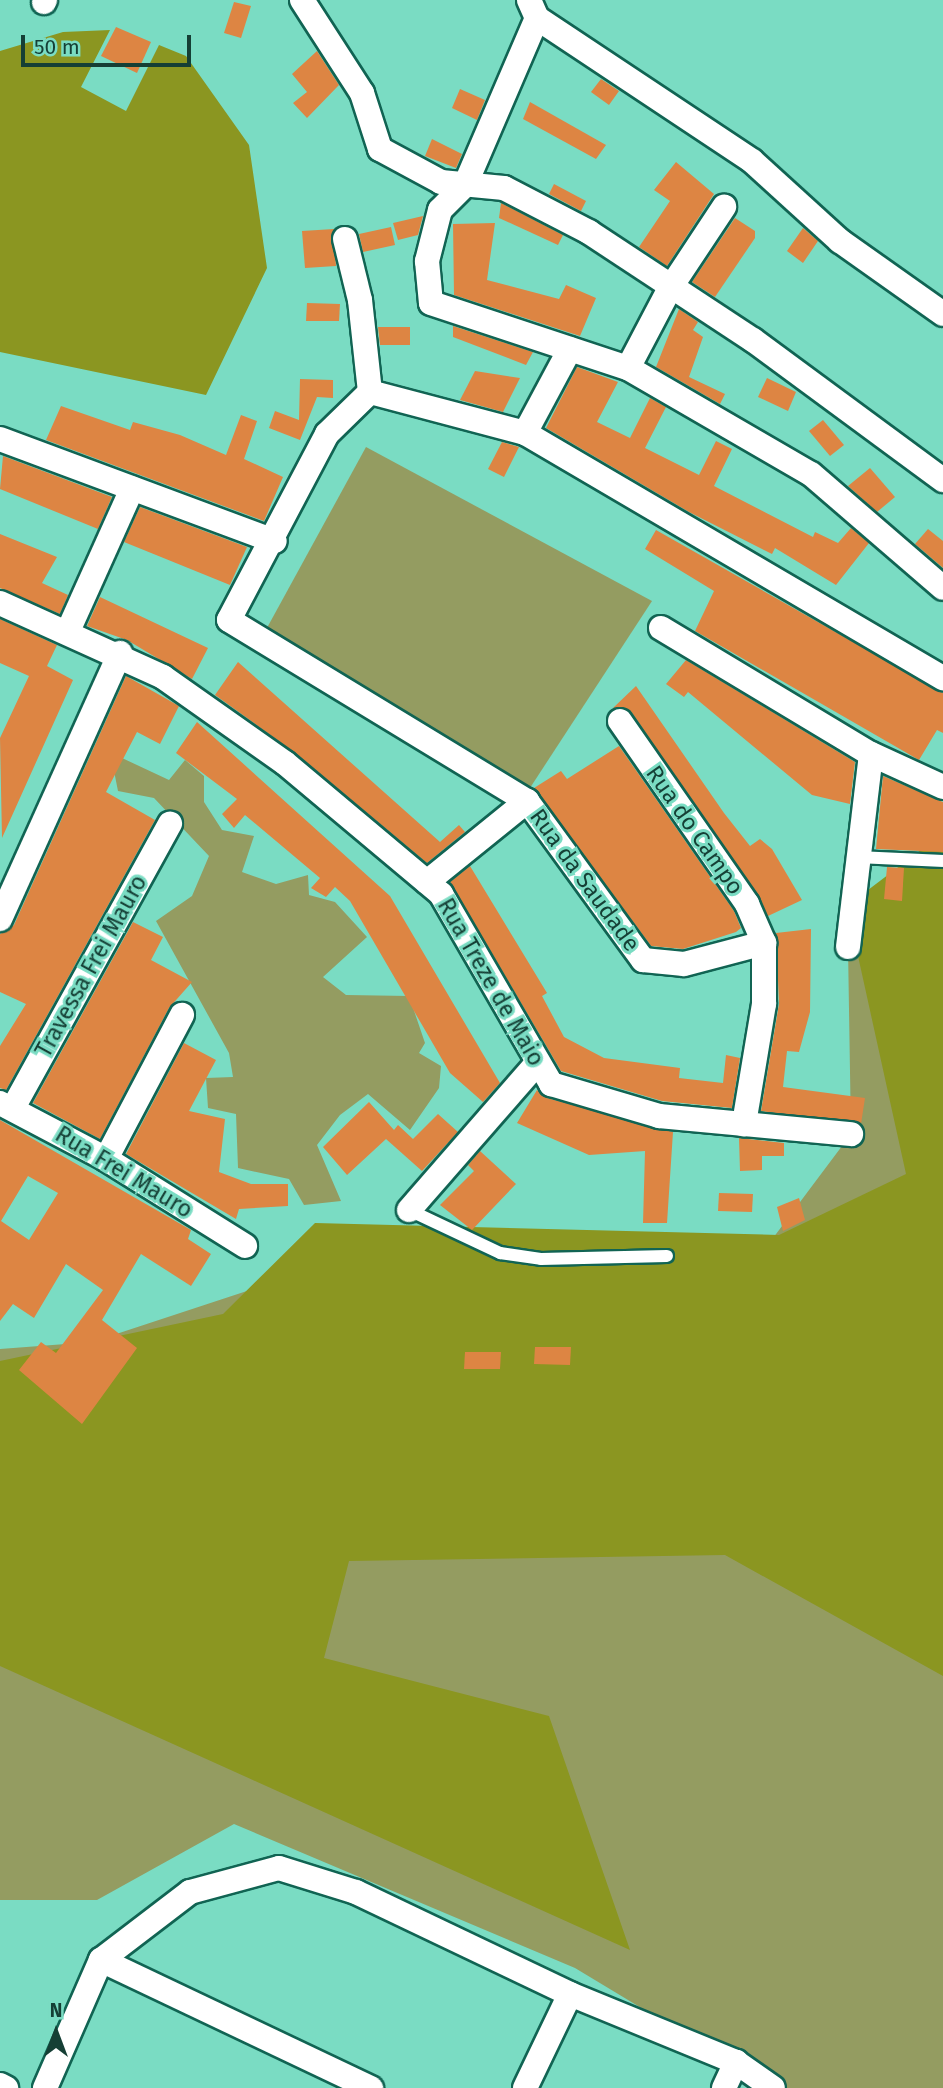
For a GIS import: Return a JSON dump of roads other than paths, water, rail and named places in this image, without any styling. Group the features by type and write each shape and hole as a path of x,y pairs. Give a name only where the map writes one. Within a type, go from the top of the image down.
{"street":[{"path":"302,0 362,93 380,149 441,182 517,194 589,232 669,289 753,340 943,481"},
{"path":"943,314 840,241 752,162 533,9 465,185 440,210 427,261 431,303 628,368 811,474 943,588"},
{"path":"628,368 669,289 724,207"},
{"path":"345,239 360,300 370,393"},
{"path":"525,433 570,349"},
{"path":"370,393 525,433 750,562 943,678"},
{"path":"0,439 275,541 327,434 370,393"},
{"path":"69,629 132,489"},
{"name":"Rua da Saudade","path":"275,541 229,620 527,801 643,960 684,964 764,943"},
{"name":"Rua Treze de Maio","path":"0,603 69,629 120,653 285,763 441,894 551,1084 659,1116 851,1134"},
{"path":"661,628 871,754 943,787"},
{"path":"0,919 120,653"},
{"name":"Rua do Campo","path":"620,721 747,904 764,943"},
{"path":"848,947 871,754"},
{"path":"427,882 527,801"},
{"name":"Travessa Frei Mauro","path":"6,1106 170,824"},
{"path":"744,1124 764,1004 764,943"},
{"path":"106,1159 182,1015"},
{"path":"409,1210 538,1062"},
{"name":"Rua Frei Mauro","path":"6,1106 106,1159 245,1246"},
{"path":"45,2088 101,1961 190,1892 279,1868 356,1892 570,1994 736,2062 773,2088"},
{"path":"101,1961 371,2088"},
{"path":"524,2088 570,1994"},
{"path":"724,2088 736,2062"},
{"path":"0,2085 6,2088"}],"lane":[{"path":"858,857 943,861"},
{"path":"409,1210 500,1253 541,1259 667,1256"}]}
